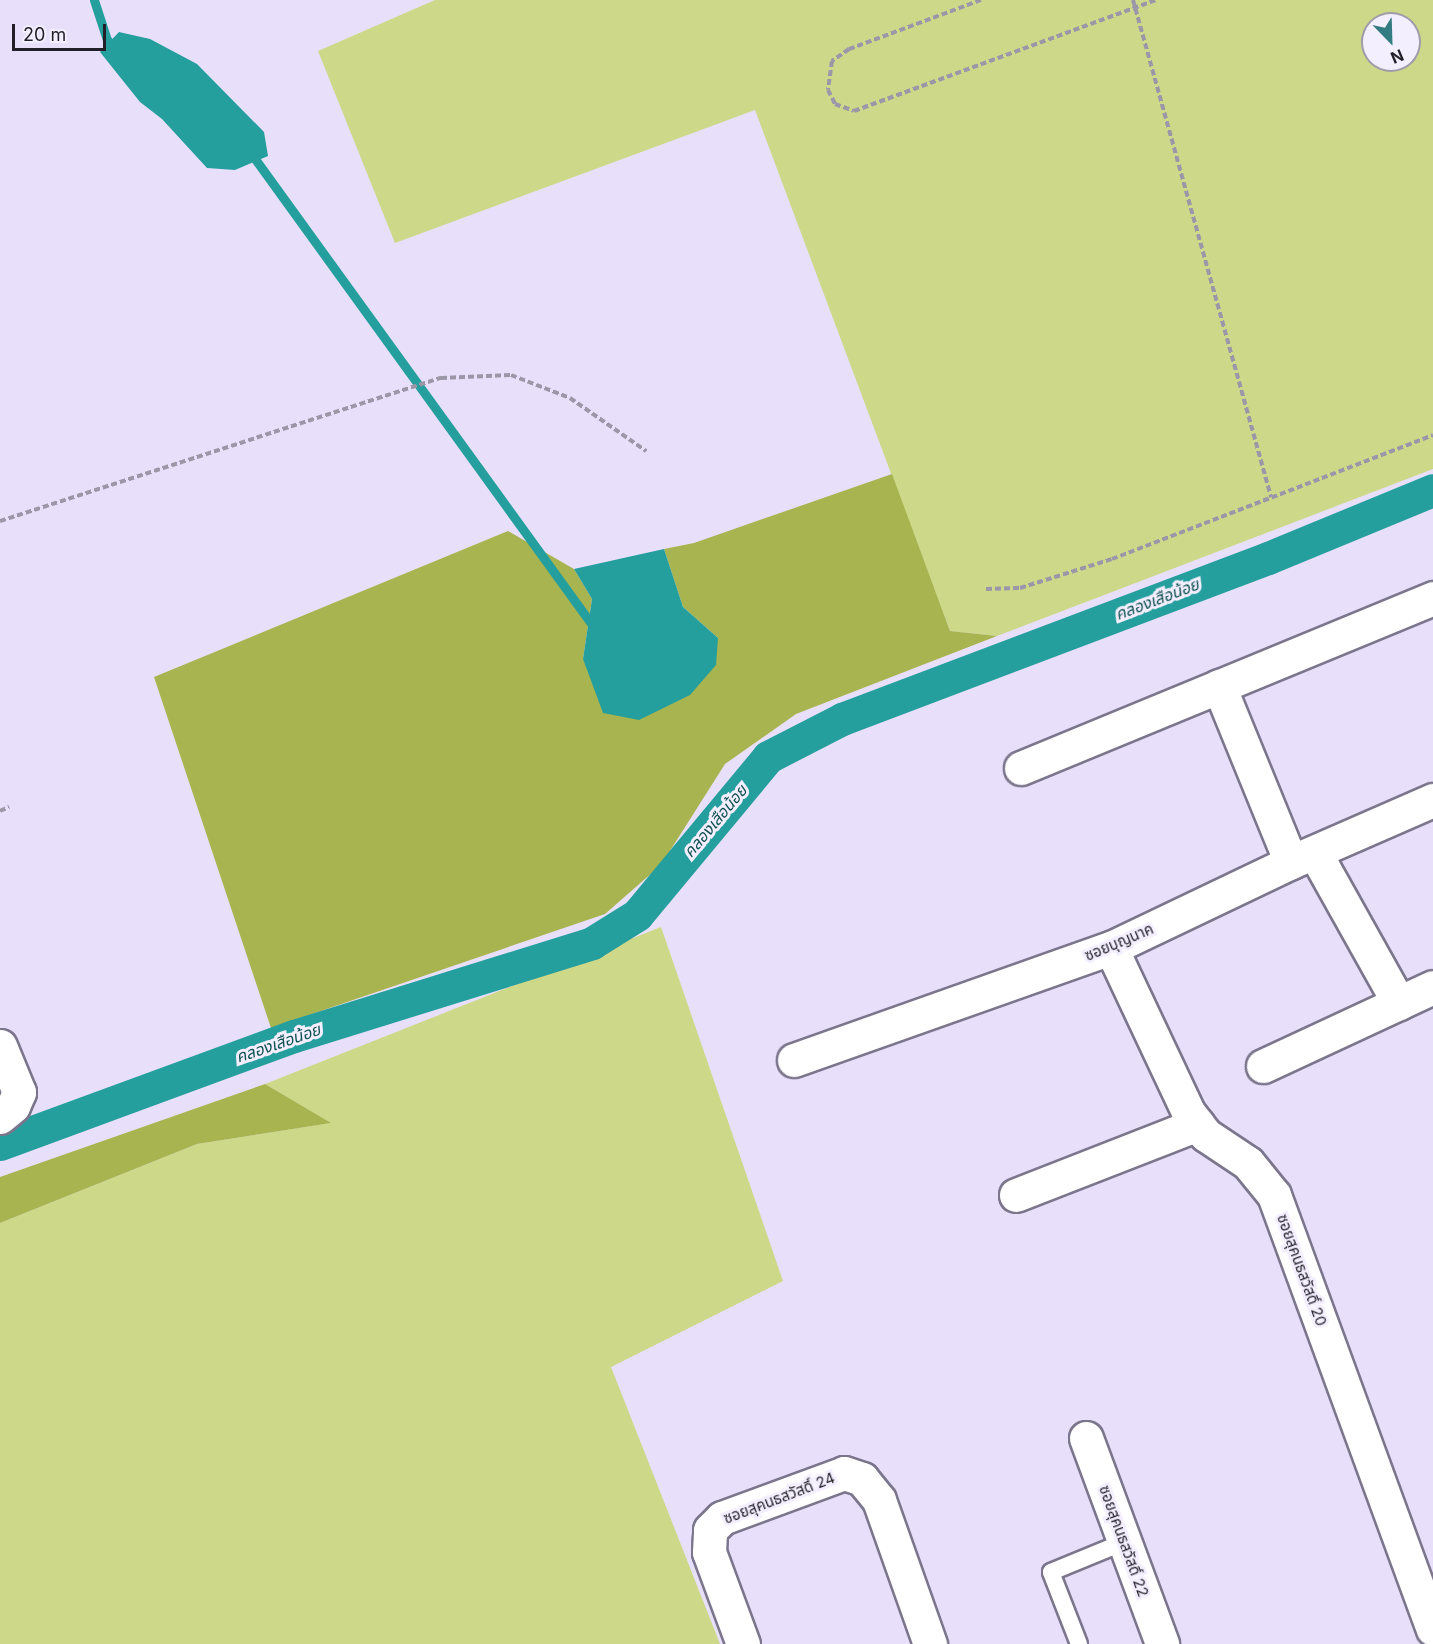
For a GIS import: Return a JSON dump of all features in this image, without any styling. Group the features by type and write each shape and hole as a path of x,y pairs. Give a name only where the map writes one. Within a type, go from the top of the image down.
{"street":[{"path":"1021,768 1433,598"},
{"path":"1219,686 1303,858 1400,1003"},
{"name":"ซอยบุญนาค","path":"794,1060 1111,948 1433,800"},
{"name":"ซอยสุคนธสวัสดิ์ 20","path":"1111,948 1188,1112 1206,1135 1248,1163 1274,1195 1433,1629"},
{"path":"1263,1066 1433,987"},
{"path":"0,1046 19,1092 13,1106 0,1117"},
{"path":"1016,1195 1198,1125"},
{"name":"ซอยสุคนธสวัสดิ์ 22","path":"1086,1438 1162,1644"},
{"name":"ซอยสุคนธสวัสดิ์ 24","path":"743,1644 709,1552 710,1530 722,1518 844,1473 862,1479 879,1500 930,1644"}],"lane":[{"path":"1079,1644 1051,1572 1124,1542"}],"path":[{"path":"981,0 849,49 832,61 828,90 836,104 854,111 1156,0"},
{"path":"1133,0 1271,497"},
{"path":"0,521 441,378 511,375 570,398 646,451"},
{"path":"986,589 1020,588 1112,559 1433,435"},
{"path":"0,811 9,807"}],"shaded area":[{"path":"435,0 1433,0 1433,469 997,636 950,631 755,110 395,243 318,51"},
{"path":"119,32 150,39 197,64 264,132 268,156 235,170 207,168 162,119 140,102 100,52"},
{"path":"892,474 950,631 997,636 796,714 725,764 661,865 605,914 271,1028 154,677 508,531 574,569 592,599 583,659 718,638 683,607 664,549 694,543"},
{"path":"664,549 683,607 718,638 716,665 690,695 639,720 603,713 583,659 592,599 574,569"},
{"path":"661,927 783,1281 611,1367 720,1644 0,1644 0,1223 197,1144 330,1123 265,1084"},
{"path":"265,1084 331,1123 197,1144 0,1223 0,1177"}],"waterway":[{"path":"94,0 107,40 119,49"},
{"path":"250,152 590,622"},
{"name":"คลองเสือน้อย","path":"0,1144 294,1036 592,943 637,915 768,757 842,719 1268,558 1433,490"}]}
